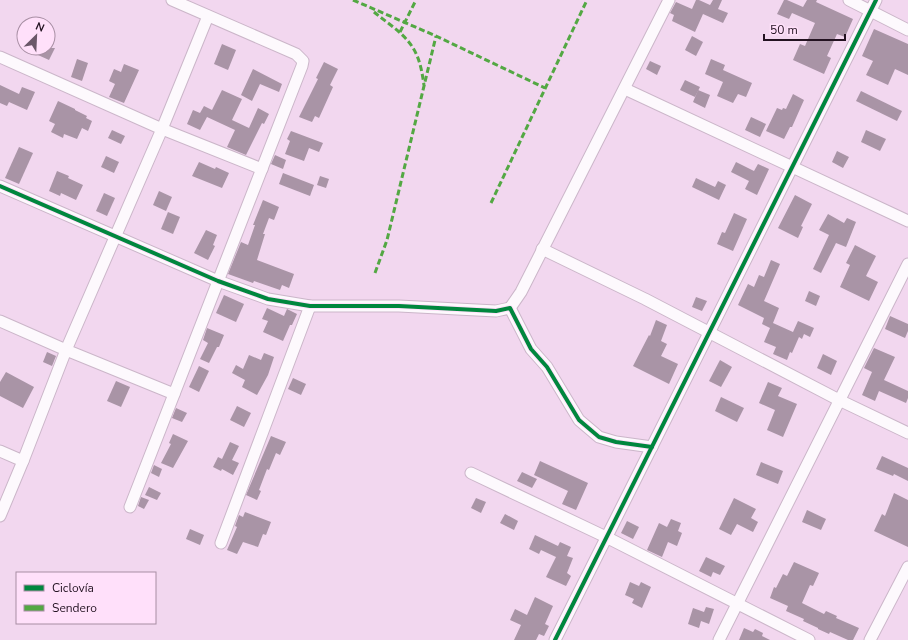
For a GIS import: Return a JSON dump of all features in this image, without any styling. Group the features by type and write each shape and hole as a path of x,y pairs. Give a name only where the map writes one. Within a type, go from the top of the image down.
{"street":[{"path":"130,507 302,66 303,60 296,54 172,0"},
{"path":"0,186 218,281 268,299 310,306 399,306 496,311 510,308 522,292 542,249 670,0"},
{"path":"849,0 908,30"},
{"path":"555,640 876,0"},
{"path":"0,516 66,350 162,129 208,16"},
{"path":"0,57 162,129 262,169"},
{"path":"625,89 908,221"},
{"path":"542,249 645,299 709,334 908,433"},
{"path":"719,640 908,264"},
{"path":"221,543 310,306"},
{"path":"510,308 531,348 548,367 579,420 599,437 616,442 652,447"},
{"path":"0,321 66,350 174,394"},
{"path":"0,451 23,461"},
{"path":"471,473 606,537 809,640"},
{"path":"870,640 908,567"}],"building":[{"path":"696,0 710,5 713,0 722,0 718,9 728,13 723,23 703,14 695,32 672,21 674,15 670,13 676,2 692,9"},
{"path":"784,0 803,7 807,0 817,0 816,2 853,19 845,37 837,34 827,56 831,58 824,74 793,60 800,44 805,46 815,23 792,13 789,19 777,14"},
{"path":"874,29 908,44 908,75 895,69 888,85 866,75 873,61 862,56"},
{"path":"692,36 703,42 696,56 685,50"},
{"path":"222,44 236,50 228,70 214,64"},
{"path":"40,56 51,56 49,60"},
{"path":"77,59 88,63 82,81 71,77"},
{"path":"711,59 725,65 723,70 752,83 746,97 738,94 733,103 717,96 723,82 705,74"},
{"path":"650,61 661,66 657,75 646,69"},
{"path":"324,62 338,69 330,85 333,87 319,118 315,116 312,122 299,117 318,79 316,78"},
{"path":"124,64 139,70 124,103 109,97 115,84 109,81 114,69 121,72"},
{"path":"253,69 282,84 279,92 260,84 252,101 241,95"},
{"path":"685,80 700,87 695,97 680,90"},
{"path":"0,85 19,94 22,87 35,92 27,110 9,102 7,106 0,103"},
{"path":"222,90 242,99 232,120 249,128 258,108 269,114 264,124 262,123 246,155 227,147 235,130 207,117 200,130 187,124 193,110 200,113 204,106 212,110"},
{"path":"698,90 710,95 705,108 693,102"},
{"path":"861,91 902,111 897,121 856,101"},
{"path":"793,94 804,100 792,127 790,127 784,139 766,131 777,108 782,110 783,108 786,109"},
{"path":"58,101 87,116 86,118 92,121 88,131 82,128 77,139 64,134 63,138 51,132 55,124 49,121"},
{"path":"751,117 766,124 760,137 745,130"},
{"path":"112,130 125,136 121,144 108,138"},
{"path":"866,130 886,139 880,151 861,142"},
{"path":"291,131 323,143 319,152 309,148 304,161 285,154 290,141 287,139"},
{"path":"19,147 33,153 19,184 5,178"},
{"path":"837,151 849,157 843,168 832,162"},
{"path":"275,155 286,160 283,169 271,164"},
{"path":"106,156 119,162 114,173 101,167"},
{"path":"199,162 229,173 222,188 192,176"},
{"path":"736,162 754,171 758,164 769,169 757,195 745,189 749,181 731,172"},
{"path":"57,171 69,176 68,178 83,185 76,200 61,193 60,196 49,191"},
{"path":"283,173 314,185 310,196 279,184"},
{"path":"320,176 329,179 326,188 317,185"},
{"path":"696,178 715,187 718,181 726,185 719,200 692,187"},
{"path":"159,191 172,197 166,211 153,205"},
{"path":"104,193 115,198 107,216 96,211"},
{"path":"795,195 812,204 801,226 803,227 798,238 778,228"},
{"path":"263,200 279,207 274,220 269,218 263,234 265,234 257,260 294,274 289,288 282,285 280,290 254,281 253,283 228,274 241,242 248,245 255,225 253,225"},
{"path":"168,212 180,217 173,234 161,229"},
{"path":"734,213 747,219 733,251 717,244 722,232 725,233"},
{"path":"828,214 844,223 847,218 856,222 846,247 836,243 821,273 813,269 829,235 819,230"},
{"path":"206,230 217,235 213,245 215,246 208,260 194,253"},
{"path":"855,245 876,256 866,276 878,282 869,301 840,287 850,265 846,263"},
{"path":"771,260 780,264 764,301 779,308 773,323 793,332 798,321 814,328 810,337 804,334 802,339 799,337 787,360 773,354 776,347 764,342 770,328 762,324 764,318 738,305 748,284 754,287 759,275 764,277"},
{"path":"809,291 820,296 816,306 805,301"},
{"path":"224,295 244,304 236,322 216,313"},
{"path":"696,297 707,301 702,311 692,307"},
{"path":"267,308 284,316 287,309 297,314 283,341 263,332 268,321 262,319"},
{"path":"890,316 908,324 908,331 905,338 885,329"},
{"path":"656,320 667,325 661,341 667,344 661,356 678,364 669,384 633,366 649,335 650,336"},
{"path":"207,328 224,335 219,347 217,347 209,363 200,359 208,343 203,340"},
{"path":"874,348 895,357 884,380 908,391 906,403 879,391 875,401 862,395 872,372 864,368"},
{"path":"47,352 56,356 52,366 43,362"},
{"path":"264,353 274,357 268,375 257,395 242,387 245,380 232,373 236,365 243,369 249,355 261,360"},
{"path":"823,354 837,361 831,375 817,368"},
{"path":"720,360 732,367 721,387 709,381"},
{"path":"199,366 209,371 199,392 189,387"},
{"path":"6,372 34,387 23,408 0,396 0,382"},
{"path":"293,378 306,384 301,395 288,389"},
{"path":"116,381 130,387 121,407 107,401"},
{"path":"768,382 782,388 778,396 797,404 783,437 767,430 775,410 759,403"},
{"path":"721,397 744,408 737,422 715,411"},
{"path":"237,406 251,413 244,427 230,420"},
{"path":"176,408 187,413 182,422 172,418"},
{"path":"173,434 188,441 173,468 161,463 171,444 169,443"},
{"path":"271,436 286,442 280,455 276,453 269,470 267,469 257,500 246,495"},
{"path":"230,442 239,446 232,460 239,463 233,475 222,469 221,471 213,467 218,457 222,459"},
{"path":"882,456 908,468 908,481 894,474 893,476 876,469"},
{"path":"540,461 588,483 576,510 562,504 568,491 534,475"},
{"path":"761,462 783,471 778,484 756,475"},
{"path":"154,465 162,469 159,477 151,473"},
{"path":"522,472 537,479 532,488 517,481"},
{"path":"149,487 161,493 157,500 145,495"},
{"path":"894,493 908,500 908,547 874,531 882,514 885,516"},
{"path":"141,497 149,500 144,509 138,506"},
{"path":"476,498 486,502 481,513 471,508"},
{"path":"734,498 756,509 751,518 758,522 753,532 737,524 731,535 719,529"},
{"path":"807,510 826,519 821,530 802,522"},
{"path":"245,512 271,522 266,535 263,534 258,547 243,542 237,554 227,550 237,527 235,526 239,515 243,517"},
{"path":"505,514 518,521 514,530 500,523"},
{"path":"671,519 681,523 678,531 682,533 677,546 668,542 662,557 647,550 659,523 667,527"},
{"path":"627,521 639,527 633,539 621,533"},
{"path":"190,529 204,535 200,545 186,539"},
{"path":"535,535 558,546 560,542 571,547 567,556 573,558 567,573 571,576 566,586 546,577 556,557 541,550 539,554 529,549"},
{"path":"706,557 725,566 720,575 713,572 711,577 699,571"},
{"path":"794,562 819,573 813,586 810,585 802,603 824,614 826,611 837,616 836,618 859,628 853,640 848,640 830,632 829,634 818,629 803,621 804,619 786,611 788,606 770,598 774,587 776,588 783,574 787,576"},
{"path":"630,582 639,586 641,582 651,587 642,608 632,603 634,599 625,595"},
{"path":"535,597 553,606 545,624 549,626 544,636 539,634 536,640 514,640 521,625 510,620 515,609 527,615"},
{"path":"706,607 714,609 709,624 701,621 699,628 688,624 693,608 704,612"},
{"path":"744,628 753,632 755,629 763,633 762,636 770,640 739,640"}],"marked path":[{"path":"353,0 436,36 545,88"},
{"path":"400,32 416,0"},
{"path":"491,203 587,0"},
{"path":"374,12 400,33 413,48 419,61 424,85"},
{"path":"375,273 387,240 436,36"}],"cycle path":[{"path":"555,640 876,0"},
{"path":"0,186 218,281 268,299 310,306 399,306 496,311 510,308 531,349 547,367 579,420 599,437 616,442 652,447"}]}
